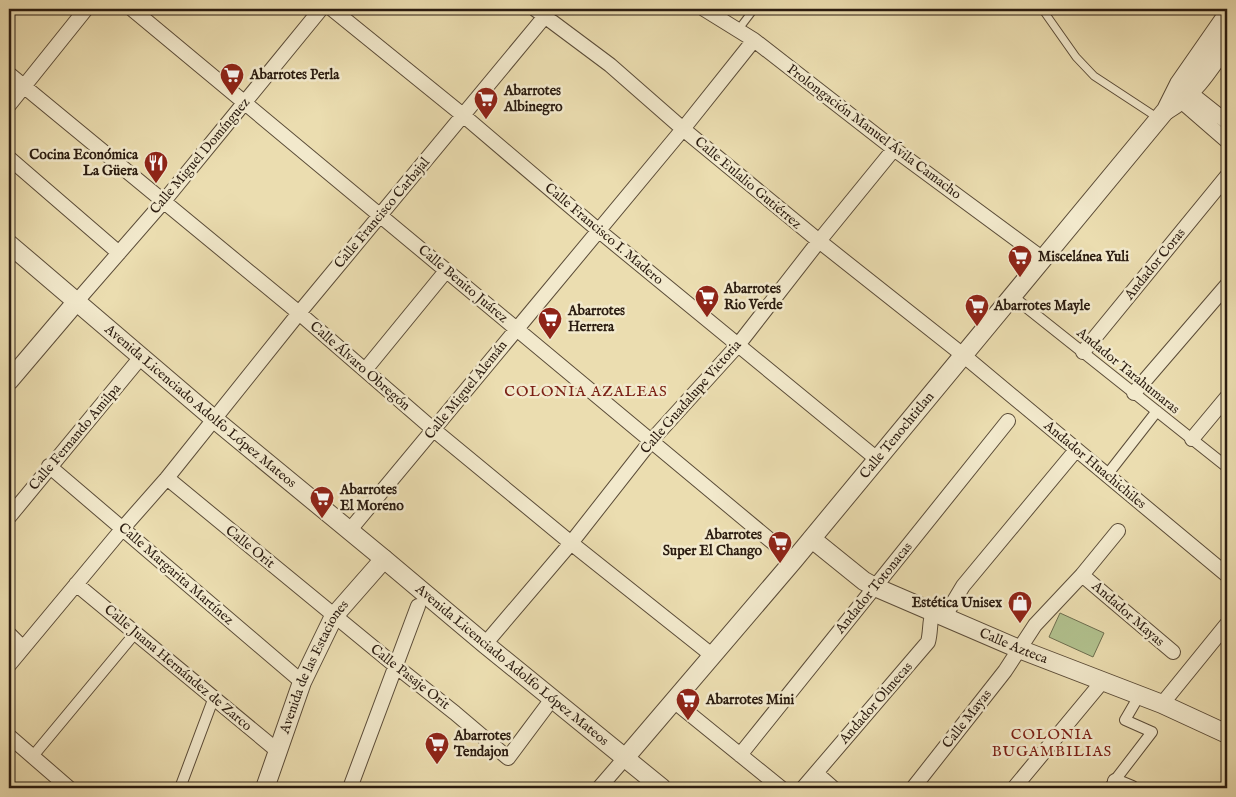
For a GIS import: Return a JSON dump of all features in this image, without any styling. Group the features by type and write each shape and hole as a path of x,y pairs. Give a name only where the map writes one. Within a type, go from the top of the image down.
{"street":[{"path":"9,105 86,9"},
{"name":"Calle Benito Juárez","path":"132,9 794,560"},
{"name":"Calle Miguel Domínguez","path":"77,301 164,201 321,9"},
{"name":"Calle Francisco I. Madero","path":"332,9 464,116 598,230 877,459"},
{"name":"Prolongación Manuel Ávila Camacho","path":"704,9 754,40 894,149 1043,258"},
{"name":"Calle Francisco Carbajal","path":"9,666 123,528 167,478 299,313 464,116 544,11"},
{"name":"Calle Eulalio Gutiérrez","path":"544,11 819,241 963,355"},
{"name":"Calle Tenochtitlan","path":"1175,101 1227,15"},
{"name":"Calle Miguel Alemán","path":"349,531 683,129 754,40"},
{"name":"Calle Tenochtitlan","path":"625,758 675,702 812,539 1175,101 1227,43"},
{"name":"Calle Álvaro Obregón","path":"9,74 299,313 434,430 571,543 713,656"},
{"path":"1175,101 1227,122"},
{"path":"1175,101 1227,141"},
{"name":"Calle Guadalupe Victoria","path":"485,644 571,543 651,441 738,345 894,149"},
{"path":"9,158 118,253"},
{"name":"Andador Coras","path":"1083,352 1227,176"},
{"name":"Avenida Licenciado Adolfo López Mateos","path":"9,244 214,419 662,788"},
{"path":"365,370 446,271"},
{"path":"1134,393 1227,285"},
{"name":"Andador Tarahumaras","path":"1012,296 1227,467"},
{"path":"9,381 77,301"},
{"name":"Andador Huachichiles","path":"963,355 1227,575"},
{"name":"Calle Fernando Amilpa","path":"9,517 49,466 141,357"},
{"path":"1192,439 1227,397"},
{"path":"1107,475 1157,411"},
{"name":"Andador Totonacas","path":"740,755 1008,421"},
{"name":"Andador Olmecas","path":"803,788 928,642 930,636 929,621 939,614 964,586 1076,450"},
{"name":"Calle Margarita Martínez","path":"49,466 302,682"},
{"name":"Calle Orit","path":"167,478 334,616"},
{"name":"Andador Mayas","path":"1018,649 1035,625 1082,575 1118,531"},
{"name":"Calle Azteca","path":"812,539 864,581 875,587 1018,649 1162,704 1227,734"},
{"name":"Avenida de las Estaciones","path":"265,788 302,682 334,616 384,559"},
{"name":"Andador Mayas","path":"1082,575 1173,652"},
{"name":"Calle Juana Hernández de Zarco","path":"76,584 279,752"},
{"path":"350,788 397,667 418,606"},
{"name":"Calle Pasaje Orit","path":"334,616 456,713 508,758 552,699"},
{"path":"1162,704 1227,624"},
{"path":"33,756 136,632"},
{"path":"9,634 23,648"},
{"name":"Calle Mayas","path":"913,788 1005,671 1018,649"},
{"path":"1014,788 1102,682"},
{"path":"1132,788 1112,784 1152,732 1125,720 1139,696"},
{"path":"180,788 214,697"},
{"path":"675,702 781,788"},
{"path":"9,736 69,788"},
{"path":"599,788 625,758"},
{"path":"816,773 833,788"}],"lane":[{"path":"738,30 754,9"},
{"path":"1044,13 1076,57 1094,76 1175,101"}],"green space":[{"path":"1060,613 1104,633 1093,657 1049,637"}],"place":[{"name":"Abarrotes Perla","path":"232,96"},
{"name":"Abarrotes Albinegro","path":"486,120"},
{"name":"Cocina Económica La Güera","path":"156,184"},
{"name":"Miscelánea Yuli","path":"1020,278"},
{"name":"Abarrotes Rio Verde","path":"707,318"},
{"name":"Abarrotes Mayle","path":"977,327"},
{"name":"Abarrotes Herrera","path":"550,340"},
{"name":"Abarrotes El Moreno","path":"322,519"},
{"name":"Abarrotes Super El Chango","path":"780,564"},
{"name":"Estética Unisex","path":"1020,624"},
{"name":"Abarrotes Mini","path":"688,721"},
{"name":"Abarrotes Tendajon","path":"437,765"}],"district":[{"name":"COLONIA AZALEAS","path":"586,391"},
{"name":"COLONIA BUGAMBILIAS","path":"1052,742"}]}
